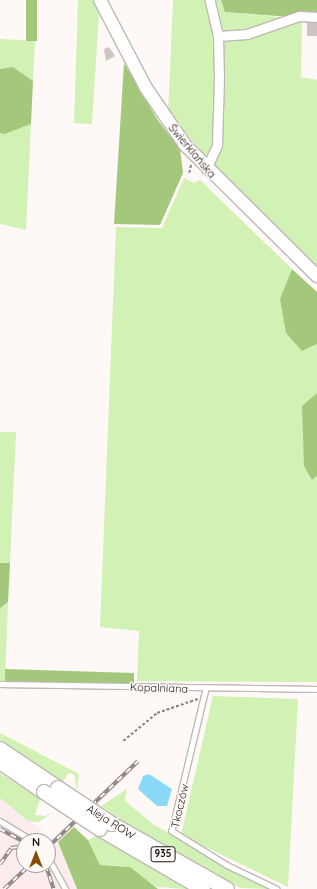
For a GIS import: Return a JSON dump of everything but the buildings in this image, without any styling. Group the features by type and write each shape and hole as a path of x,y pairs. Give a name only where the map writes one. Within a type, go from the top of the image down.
{"main road":[{"name":"Aleja ROW","path":"0,749 58,788 106,826 203,889"},
{"name":"Aleja ROW","path":"0,762 44,792 227,889"}],"street":[{"name":"Świerklańska","path":"100,0 155,103 206,169 317,276"},
{"path":"206,169 217,145 218,36 210,0"},
{"path":"218,36 247,34 299,16 317,17"}],"lane":[{"name":"Kopalniana","path":"0,684 206,689 317,689"},
{"name":"Tkoczów","path":"206,689 172,832 227,865 277,889"},
{"path":"0,821 20,833"},
{"path":"56,871 66,889"}],"path":[{"path":"123,741 161,710 205,698"}],"shaded area":[{"path":"137,759 141,763 58,842 76,889 0,889 0,798 44,833 16,833 16,873 56,873 56,835"}],"green space":[{"path":"26,0 37,0 37,41 26,41"},
{"path":"78,0 93,0 99,13 92,124 74,123"},
{"path":"173,0 221,0 226,12 302,19 301,77 317,80 317,268 249,205 168,114"},
{"path":"221,0 317,0 317,19 225,12"},
{"path":"0,39 35,41 33,81 13,67 0,69"},
{"path":"124,63 157,119 180,149 183,173 160,225 114,224"},
{"path":"13,67 33,81 31,124 4,134 0,133 0,69"},
{"path":"31,124 26,230 0,224 0,133"},
{"path":"184,178 194,183 200,180 292,269 280,299 302,351 317,344 317,393 302,406 312,480 317,476 317,682 137,681 139,631 100,627 116,227 162,228"},
{"path":"292,269 317,292 317,344 302,351 286,333 280,299"},
{"path":"317,393 317,476 312,480 304,466 302,406"},
{"path":"0,432 16,432 10,563 0,563"},
{"path":"0,563 10,563 8,602 0,608"},
{"path":"8,602 5,683 0,683 0,608"},
{"path":"5,669 134,673 134,685 5,683"},
{"path":"213,696 298,699 288,887 181,835"},
{"path":"0,733 79,774 77,791 74,774 69,773 62,783 0,741"},
{"path":"0,773 40,799 35,815 45,816 54,811 39,822 28,821 0,798"},
{"path":"127,789 125,801 153,824 229,868 273,889 240,888 148,838 101,806"},
{"path":"74,827 88,840 100,865 130,867 158,889 77,889 58,842"},
{"path":"97,835 186,889 157,887 125,866 100,865 88,840"}],"water":[{"path":"149,774 172,789 167,806 157,806 138,789 143,776"}],"railway":[{"path":"56,839 138,761"},
{"path":"0,829 16,838"},
{"path":"0,864 11,848 16,847"},
{"path":"4,889 21,873"},
{"path":"49,873 54,889"}]}
